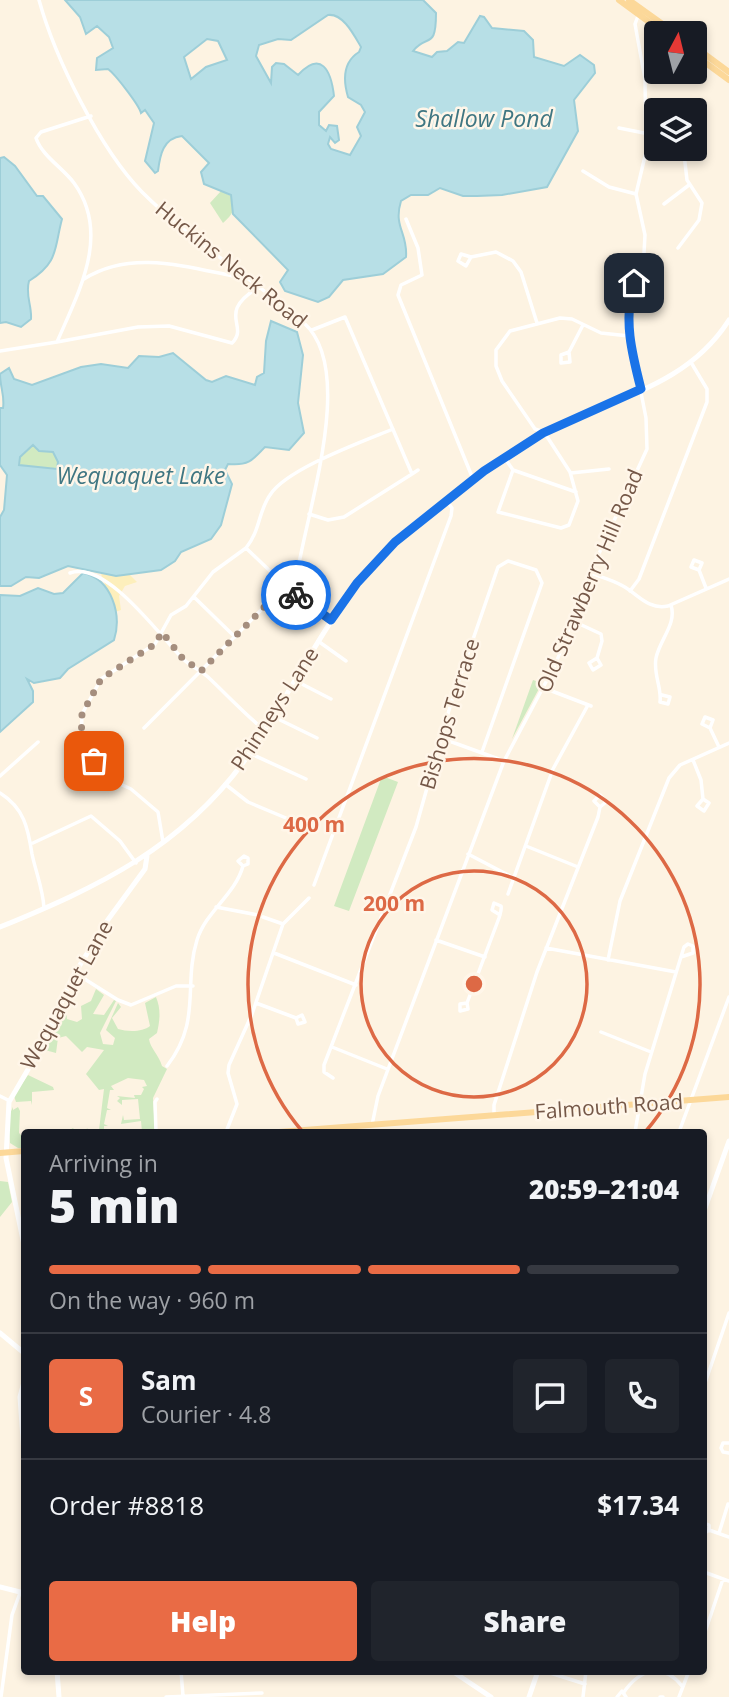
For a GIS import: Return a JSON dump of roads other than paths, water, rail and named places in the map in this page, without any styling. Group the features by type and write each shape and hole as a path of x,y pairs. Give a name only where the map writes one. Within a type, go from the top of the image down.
{"main road":[{"path":"619,0 647,21"},
{"path":"629,0 658,21"},
{"path":"707,56 729,72"},
{"path":"707,64 729,80"},
{"name":"Phinneys Lane","path":"0,928 92,888 163,844 225,784 249,753 331,620 379,557 446,500 504,457 544,432 692,364 712,345 729,320"},
{"name":"Wequaquet Lane","path":"10,1101 47,1036 75,973 114,911 145,869 146,856"},
{"name":"Falmouth Road","path":"319,1129 729,1097"},
{"path":"10,1101 3,1153 21,1232"},
{"path":"707,1203 729,1141"},
{"path":"3,1153 21,1151"},
{"path":"0,1333 21,1350"},
{"path":"21,1399 21,1417"},
{"path":"0,1587 21,1592"},
{"path":"57,1675 59,1697"},
{"path":"458,1675 490,1697"},
{"path":"529,1697 537,1675"}],"street":[{"name":"Huckins Neck Road","path":"39,0 58,51 91,116 124,171 139,188 312,330 321,346 328,407 321,459 294,594"},
{"name":"Old Strawberry Hill Road","path":"639,15 635,24 645,79 645,98"},
{"path":"57,342 82,281 93,237 90,214 75,184 36,138 41,132 91,116"},
{"path":"619,128 644,133"},
{"name":"Old Strawberry Hill Road","path":"372,1125 387,1069 504,761 544,688 590,573 647,449 648,429 630,336 630,298 645,239 636,194 645,161"},
{"path":"678,248 702,211 701,200 689,185 685,161"},
{"path":"583,171 609,187 636,194"},
{"path":"664,204 689,185"},
{"path":"406,219 418,248 422,275 401,285 398,295 473,480"},
{"path":"471,257 492,252 513,261 521,272 537,323"},
{"path":"82,281 113,265 172,263 233,276 239,271"},
{"path":"0,351 138,327 169,326 232,343 237,336 236,306 241,298 259,287"},
{"path":"312,330 345,317 412,474"},
{"path":"513,470 498,512 564,528 575,514 577,493 571,473 544,432 535,429 502,381 495,360 499,343 507,334 563,317 601,333 630,336"},
{"path":"569,352 583,325"},
{"path":"630,591 639,579 707,402 707,388 692,364"},
{"path":"163,844 158,812 131,789 107,778 81,744 82,714 100,681 155,644 171,615 194,597 213,572 246,548 260,528 270,494 321,459 393,429"},
{"path":"504,457 513,470 577,493"},
{"path":"571,473 609,469"},
{"path":"309,514 328,520 344,517 418,470"},
{"path":"314,885 451,516 452,508 446,500"},
{"path":"246,548 284,587 331,620"},
{"name":"Bishops Terrace","path":"333,1078 323,1068 416,827 441,738 499,565 505,561 514,562 536,570 541,583 482,752"},
{"path":"699,570 707,589"},
{"path":"70,573 88,573 99,578 162,632 183,659 201,671 264,730"},
{"path":"590,573 630,591 650,605 671,605 729,579"},
{"path":"144,728 284,587"},
{"path":"194,597 235,637"},
{"path":"663,695 656,680 655,662 673,617 671,605"},
{"path":"573,621 601,634 602,641 597,658"},
{"path":"318,641 346,661"},
{"path":"294,680 331,699"},
{"path":"508,894 553,769 589,706 544,688"},
{"path":"273,716 317,738"},
{"path":"710,728 719,748"},
{"path":"441,738 504,761"},
{"path":"0,776 38,741"},
{"path":"608,960 619,906 667,782 677,768 729,743"},
{"path":"249,753 306,779"},
{"path":"693,759 701,780 703,799"},
{"path":"225,784 248,803 286,818"},
{"path":"0,793 20,810 33,843 44,908"},
{"path":"494,1115 494,1105 546,948 600,807"},
{"path":"33,843 91,816 120,841 136,863"},
{"path":"526,846 578,867"},
{"path":"468,854 514,878"},
{"path":"167,1066 186,1028 197,940 216,907 236,883 243,866"},
{"path":"227,1129 237,1104 228,1069 256,1003 283,924 309,898"},
{"path":"216,907 258,915"},
{"path":"467,1003 500,915"},
{"path":"263,916 283,924"},
{"path":"436,940 485,957"},
{"path":"546,948 676,972"},
{"path":"274,953 356,985"},
{"path":"635,1129 638,1104 681,957"},
{"path":"75,973 129,1005 176,986 193,986"},
{"path":"680,1129 729,997"},
{"path":"256,1003 296,1018"},
{"path":"601,1032 652,1052"},
{"path":"332,1047 387,1069"},
{"path":"0,1096 10,1101"},
{"path":"156,1129 155,1102 158,1099"},
{"path":"707,1377 729,1313"},
{"path":"729,1443 723,1443 721,1448 723,1452 729,1453"},
{"path":"719,1534 728,1504"},
{"path":"707,1524 709,1530 729,1537"},
{"path":"707,1573 729,1581"},
{"path":"707,1626 723,1579"},
{"path":"1,1697 12,1615 21,1594"},
{"path":"0,1657 7,1657"},
{"path":"181,1675 183,1696"},
{"path":"556,1675 585,1685"},
{"path":"583,1697 586,1675"},
{"path":"617,1697 637,1675"},
{"path":"672,1675 682,1686"},
{"path":"679,1697 687,1675"},
{"path":"624,1692 626,1697"},
{"path":"166,1697 262,1693"}],"water":[{"name":"Shallow Pond","path":"65,0 423,0 436,13 436,25 430,40 413,51 432,57 437,52 447,51 458,42 464,43 480,16 484,17 492,28 524,31 533,40 534,57 564,66 580,55 594,65 595,73 574,100 578,131 547,187 502,195 463,196 440,188 428,195 411,195 401,201 399,210 406,257 383,274 343,280 329,297 318,302 285,291 280,282 288,270 233,214 231,195 204,184 201,172 209,163 182,136 167,144 161,153 158,171 155,173 145,161 154,123 145,110 141,113 132,97 108,69 96,70 97,58 113,48 109,37 97,26 86,34 80,17","holes":["328,15 343,21 361,47 350,61 346,72 348,97 361,105 365,112 357,127 361,136 350,155 331,149 328,144 330,137 335,143 339,140 337,126 329,125 326,131 319,125 319,112 334,96 330,78 323,66 313,64 298,75 284,64 276,63 272,67 271,83 256,56 259,45 278,39 291,40","207,39 218,41 227,60 206,67 191,79 184,57"]},
{"path":"4,157 15,166 37,196 43,196 62,219 51,261 29,281 31,319 21,327 6,322 0,323 0,158"},
{"name":"Wequaquet Lake","path":"271,321 297,332 303,355 298,403 304,433 289,450 265,447 249,462 228,464 225,470 232,484 221,525 211,539 181,552 175,561 161,570 116,576 68,566 39,578 26,577 11,586 0,586 0,517 4,510 7,475 0,465 0,408 3,408 3,404 0,374 9,368 14,379 32,385 81,367 101,364 128,368 139,356 159,357 173,353 206,380 212,382 226,376 255,385 257,377 264,373 266,341","holes":["33,445 39,451 53,452 58,462 57,469 19,465 20,457"]},
{"path":"83,573 101,582 108,590 117,620 114,640 68,669 60,678 34,683 27,679 33,691 33,702 0,732 0,595 20,596 38,588 54,594 63,593"}]}
